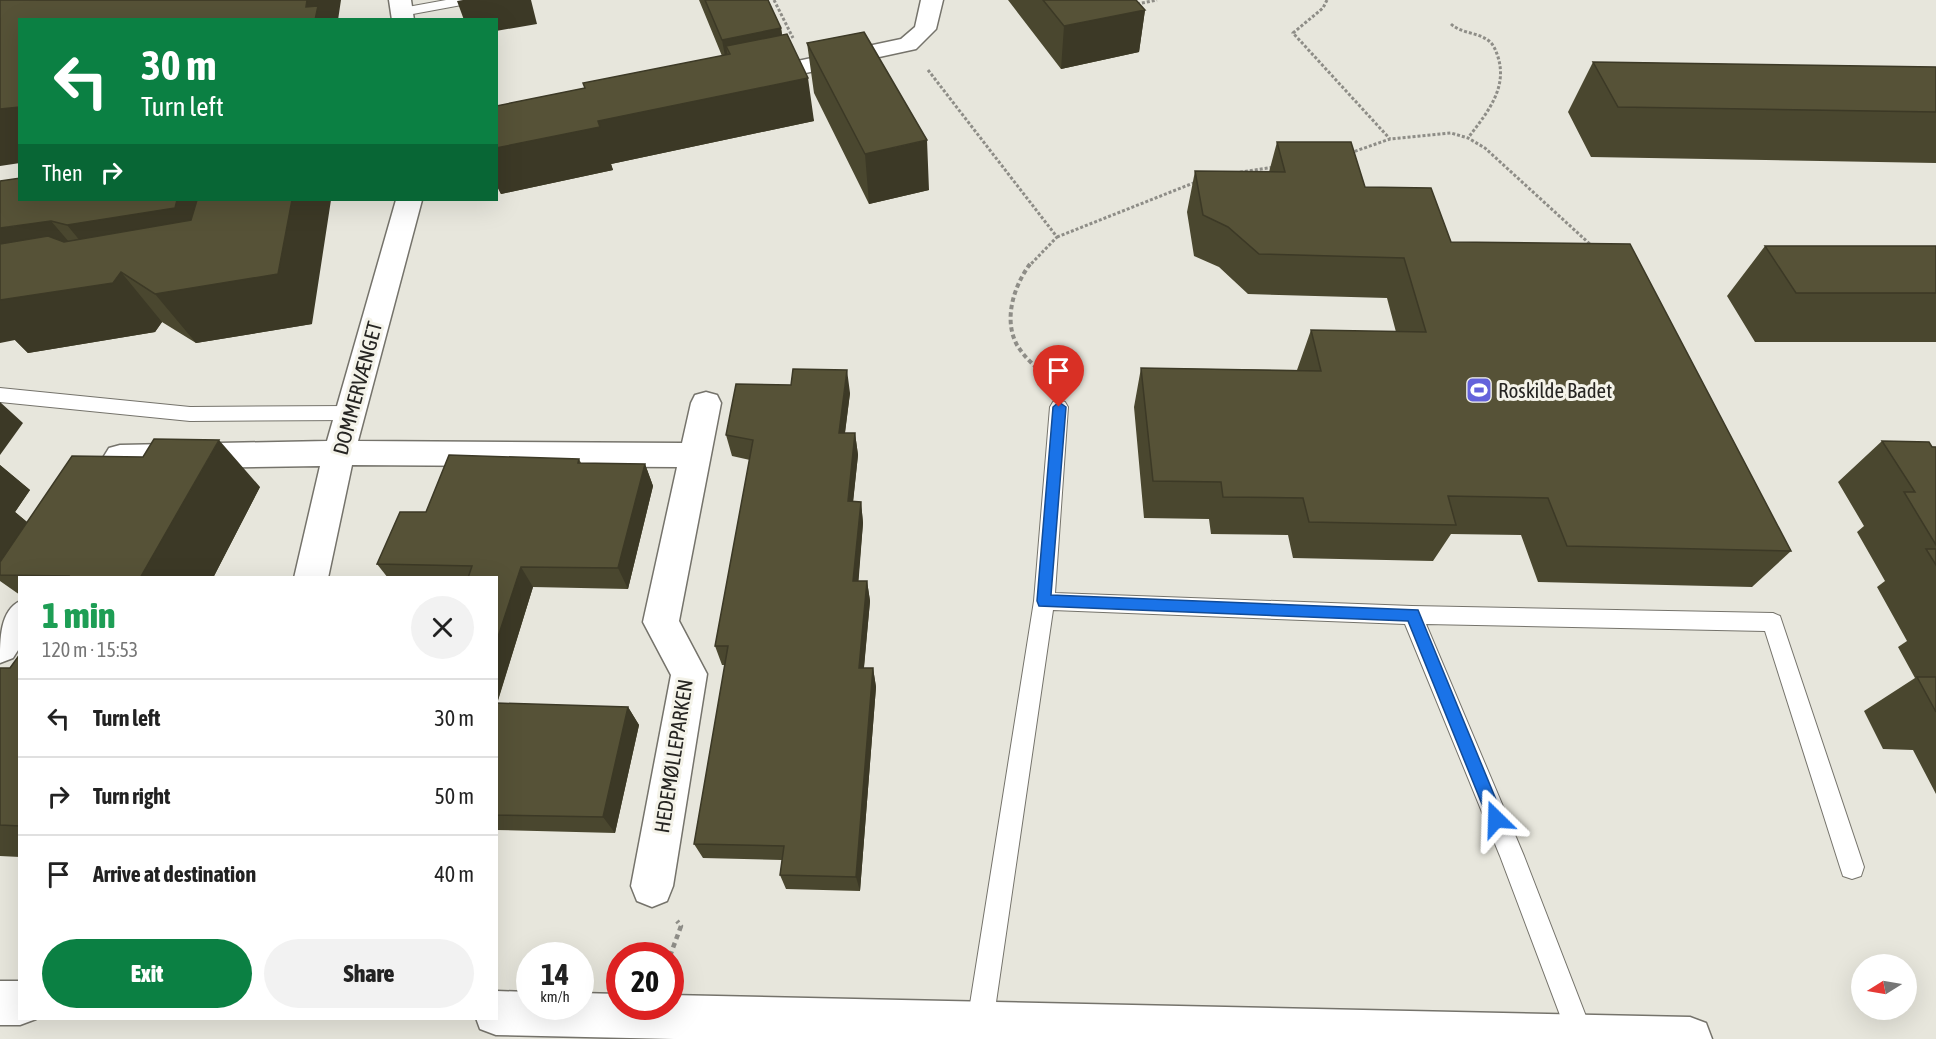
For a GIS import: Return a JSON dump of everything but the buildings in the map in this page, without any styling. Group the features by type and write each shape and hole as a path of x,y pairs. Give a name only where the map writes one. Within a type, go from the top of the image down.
{"street":[{"path":"738,80 908,44 925,29 932,0"},
{"name":"DOMMERVÆNGET","path":"311,576 339,453 409,201"},
{"name":"HEDEMØLLEPARKEN","path":"652,886 689,674 661,622 706,403"},
{"path":"88,507 120,457 339,453 695,455"},
{"path":"0,647 18,619"},
{"path":"0,675 18,675"},
{"path":"0,1003 18,1003"},
{"path":"498,1013 1690,1039"}],"lane":[{"path":"402,10 467,0"},
{"path":"0,395 190,414 249,416 350,413"},
{"path":"980,1023 1044,601 1059,407"},
{"path":"1044,601 1412,615 1773,622 1852,867"},
{"path":"1412,615 1516,867 1581,1037"}],"path":[{"path":"774,0 807,66"},
{"path":"1134,5 1157,0"},
{"path":"1327,0 1323,8 1293,33 1390,139"},
{"path":"1451,24 1466,34 1486,38 1493,44 1502,74 1495,101 1468,138"},
{"path":"908,44 1057,237"},
{"path":"1348,153 1390,139 1451,133 1468,138 1485,148 1595,249"},
{"path":"1228,174 1285,166"},
{"path":"1059,407 1057,389 1025,356 1014,337 1011,310 1017,288 1027,267 1057,237 1205,178"}],"place":[{"name":"Roskilde Badet","path":"1479,390"}],"route":[{"path":"1059,407 1044,601 1412,615 1496,819"}]}
